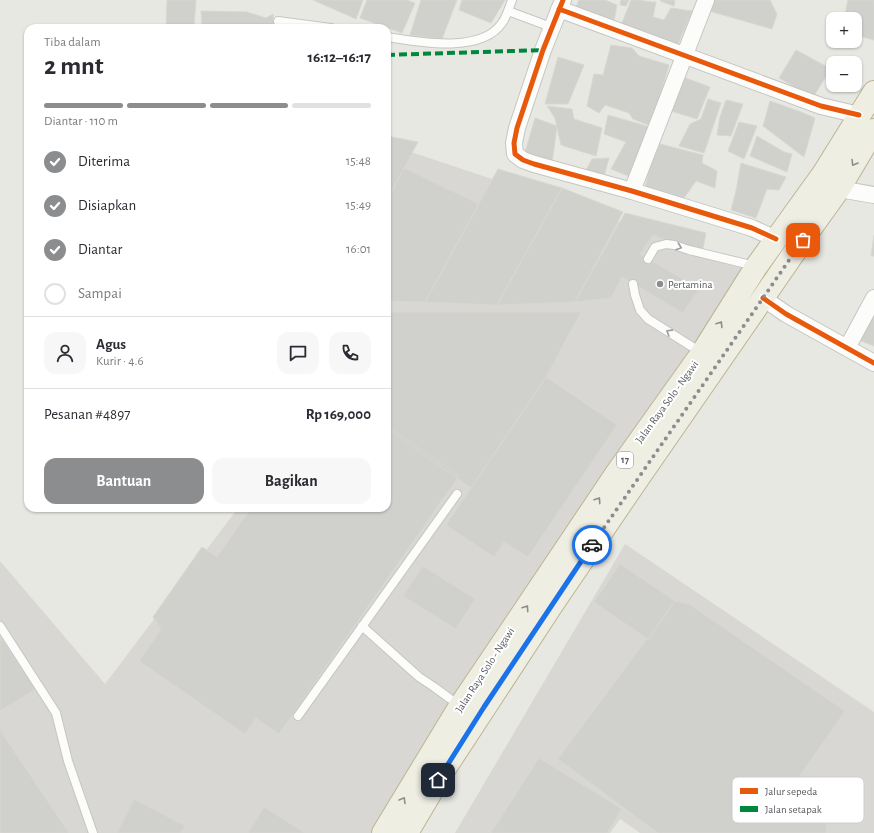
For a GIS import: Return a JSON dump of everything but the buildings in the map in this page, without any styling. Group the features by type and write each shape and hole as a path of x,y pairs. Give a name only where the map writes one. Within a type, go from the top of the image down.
{"highway":[{"name":"Jalan Raya Solo - Ngawi","path":"383,833 460,706 618,471 710,358 763,298 839,189 867,123 874,92"},
{"name":"Jalan Raya Solo - Ngawi","path":"407,833 484,707 598,536 710,358 756,267 823,174 867,123"}],"street":[{"path":"632,191 706,0"},
{"path":"776,239 752,228 632,191 534,164 523,160 515,154 514,143 517,128 543,50 561,5 684,55 867,123"},
{"path":"839,189 874,195"},
{"path":"763,298 786,314 874,363"},
{"path":"847,348 874,298"}],"lane":[{"path":"391,38 414,42 441,44 466,43 486,37 495,31 502,23 512,0"},
{"path":"508,11 552,28"},
{"path":"278,21 301,24"},
{"path":"648,258 656,247 666,244 756,267"},
{"path":"633,284 640,310 648,319 710,358"},
{"path":"298,716 458,494"},
{"path":"0,626 56,713 68,761 93,833"},
{"path":"362,626 419,677 460,706"}],"shaded area":[{"path":"391,145 756,267 396,833 0,833 0,561 105,684 235,512 391,512"},
{"path":"625,544 874,712 874,833 640,833 620,819 610,833 455,833"}],"marked path":[{"path":"391,55 543,50"}],"cycle path":[{"path":"563,0 543,50 517,128 514,143 515,154 523,160 534,164 632,191 752,228 776,239"},
{"path":"559,9 821,106 859,115"},
{"path":"763,298 786,314 874,363"}],"way so far":[{"path":"592,545 803,240"}],"place":[{"name":"Pertamina","path":"660,284"}],"route":[{"path":"438,780 484,707 592,545"}]}
